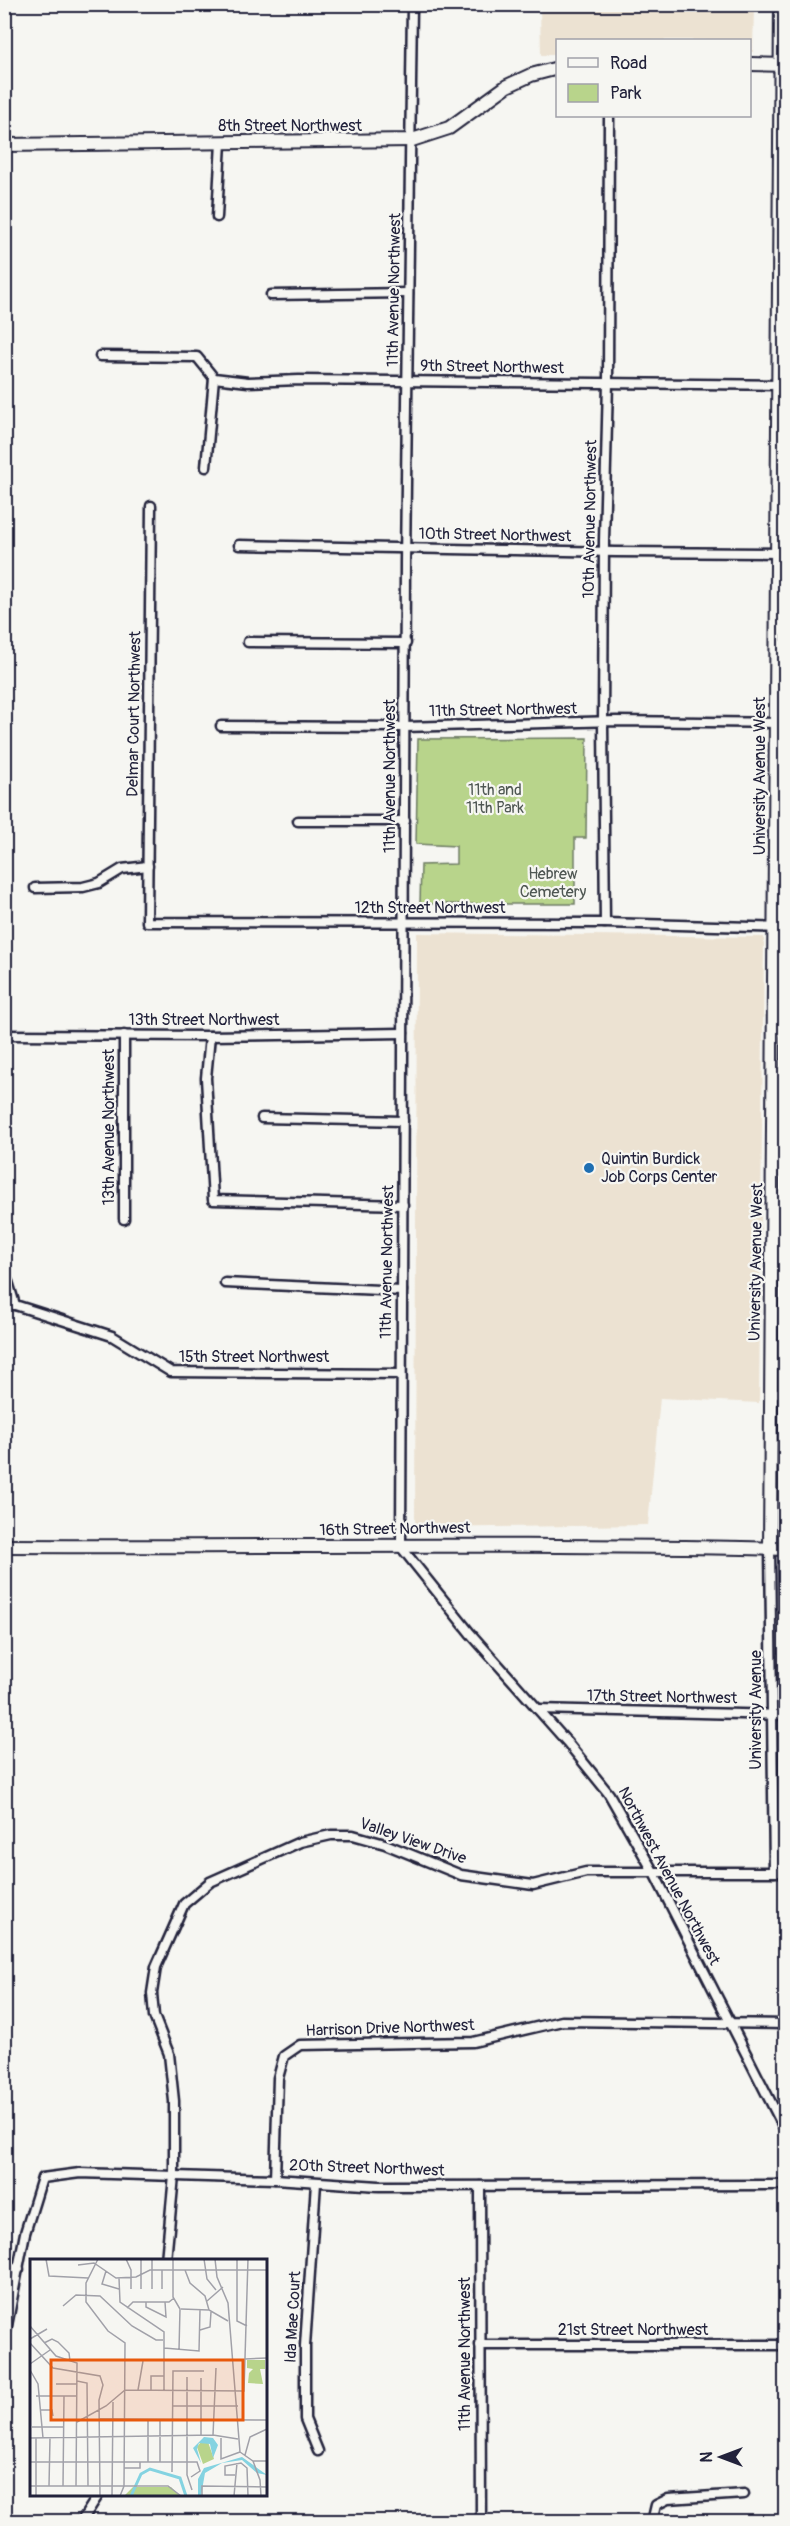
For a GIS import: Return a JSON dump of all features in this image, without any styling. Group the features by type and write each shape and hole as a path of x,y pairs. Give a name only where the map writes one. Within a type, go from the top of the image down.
{"street":[{"name":"11th Avenue Northwest","path":"401,1547 403,922 412,4"},
{"name":"University Avenue West","path":"770,1548 772,1393 770,1339 779,1242 783,385 781,4"},
{"path":"751,64 783,65"},
{"name":"8th Street Northwest","path":"4,145 412,140 449,128 507,86 531,75 556,69"},
{"name":"10th Avenue Northwest","path":"605,922 603,723 609,117"},
{"path":"217,217 221,142"},
{"path":"271,295 408,293"},
{"path":"100,356 197,357 214,378 206,467"},
{"name":"9th Street Northwest","path":"214,378 248,382 783,385"},
{"name":"Delmar Court Northwest","path":"147,922 151,506"},
{"name":"10th Street Northwest","path":"239,545 782,553"},
{"path":"248,642 406,643"},
{"name":"11th Street Northwest","path":"221,726 405,727 616,721 782,723"},
{"path":"298,821 405,821"},
{"path":"35,888 83,887 99,883 122,869 148,866"},
{"name":"12th Street Northwest","path":"147,922 605,922 781,928"},
{"name":"13th Street Northwest","path":"4,1035 403,1034"},
{"name":"13th Avenue Northwest","path":"124,1035 124,1219"},
{"path":"210,1036 206,1078 213,1200 403,1205"},
{"path":"262,1118 403,1121"},
{"path":"4,1278 8,1282 15,1305"},
{"path":"225,1283 402,1291"},
{"name":"15th Street Northwest","path":"4,1303 112,1336 171,1372 400,1374"},
{"path":"772,1393 786,1394"},
{"name":"16th Street Northwest","path":"4,1546 401,1547 508,1544 786,1549"},
{"name":"Northwest Avenue Northwest","path":"401,1547 470,1633 538,1709 609,1794 654,1874 786,2132"},
{"name":"University Avenue","path":"770,1548 774,1872"},
{"name":"17th Street Northwest","path":"538,1709 786,1715"},
{"name":"Valley View Drive","path":"166,2259 174,2176 174,2101 170,2054 154,2016 152,1993 156,1967 184,1904 210,1882 300,1842 331,1835 353,1835 385,1844 461,1875 533,1886 586,1872 654,1874 786,1872"},
{"name":"Harrison Drive Northwest","path":"275,2179 278,2078 285,2056 300,2044 473,2042 562,2021 786,2024"},
{"name":"20th Street Northwest","path":"19,2269 25,2233 42,2178 80,2173 275,2179 379,2186 786,2185"},
{"name":"Ida Mae Court","path":"316,2183 305,2346 305,2419 318,2451"},
{"name":"11th Avenue Northwest","path":"480,2186 481,2522"},
{"path":"4,2267 19,2269 4,2341"},
{"name":"21st Street Northwest","path":"480,2345 786,2345"},
{"path":"652,2522 656,2505 668,2499 744,2494"},
{"path":"81,2522 98,2496"}],"shaded area":[{"path":"540,5 754,5 753,52 751,52 751,39 556,39 556,55 541,55"},
{"name":"Quintin Burdick Job Corps Center","path":"417,933 764,937 759,1403 660,1398 648,1525 415,1528"}],"green space":[{"name":"11th and 11th Park","path":"587,738 586,838 575,838 575,904 420,904 421,865 456,864 456,846 416,844 418,739"}],"place":[{"name":"Quintin Burdick Job Corps Center","path":"589,1168"}],"park label":[{"name":"Hebrew Cemetery","path":"553,883"}]}
